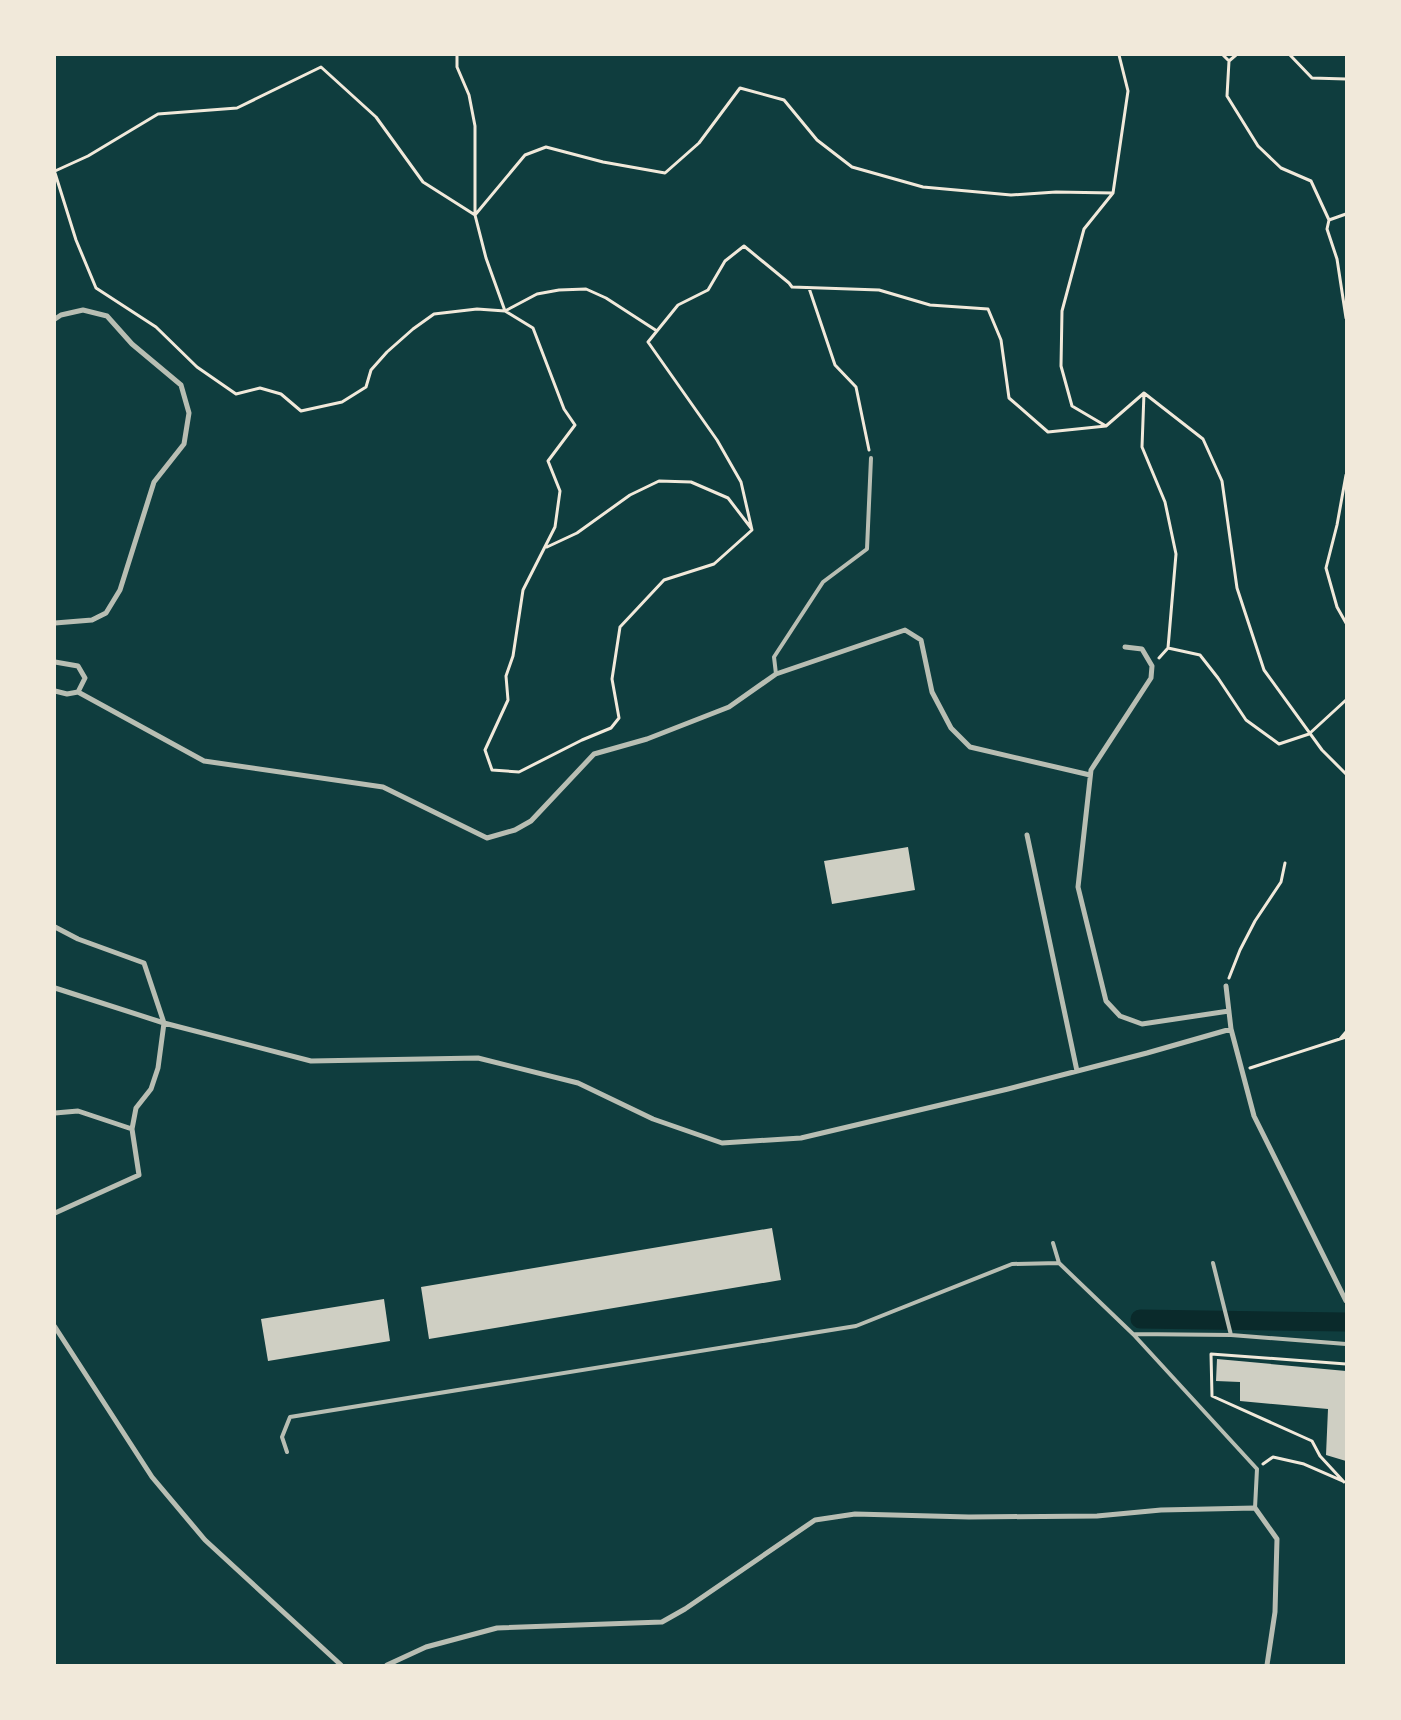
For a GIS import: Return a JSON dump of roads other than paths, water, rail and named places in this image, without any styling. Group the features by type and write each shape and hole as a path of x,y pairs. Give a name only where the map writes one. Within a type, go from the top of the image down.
{"street":[{"path":"55,319 61,315 83,310 107,316 132,344 181,384 189,413 184,444 154,482 120,590 106,613 92,620 55,623"},
{"path":"55,691 67,694 78,692 204,761 383,787 487,838 515,830 531,821 594,754 648,738 729,707 776,674 905,630 921,640 932,692 951,728 970,747 1090,775"},
{"path":"1125,647 1142,649 1152,666 1151,678 1091,770 1078,887 1106,1001 1120,1016 1142,1024 1229,1011"},
{"path":"55,662 78,666 85,678 78,692"},
{"path":"1027,835 1077,1071"},
{"path":"55,927 78,939 144,963 164,1023 158,1068 152,1089 136,1108 132,1128 139,1175 55,1213"},
{"path":"1226,986 1231,1030 1254,1116 1346,1301"},
{"path":"55,988 164,1023 311,1061 478,1058 578,1083 653,1119 722,1143 801,1138 1077,1071 1231,1030"},
{"path":"55,1114 78,1111 132,1128"},
{"path":"55,1327 152,1476 205,1540 342,1665"},
{"path":"387,1665 426,1647 497,1628 662,1622 685,1609 815,1520 855,1514 970,1517 1097,1516 1161,1510 1255,1508 1277,1539 1275,1612 1267,1665"}],"lane":[{"path":"776,674 774,657 823,582 866,549 871,458"},
{"path":"1054,1243 1059,1263 1133,1334 1257,1469 1255,1508"},
{"path":"287,1452 282,1437 290,1417 856,1326 1012,1264 1059,1263"},
{"path":"1213,1263 1231,1335"},
{"path":"1133,1334 1231,1335 1346,1344"}],"waterway":[{"path":"1140,1319 1346,1322"}]}
